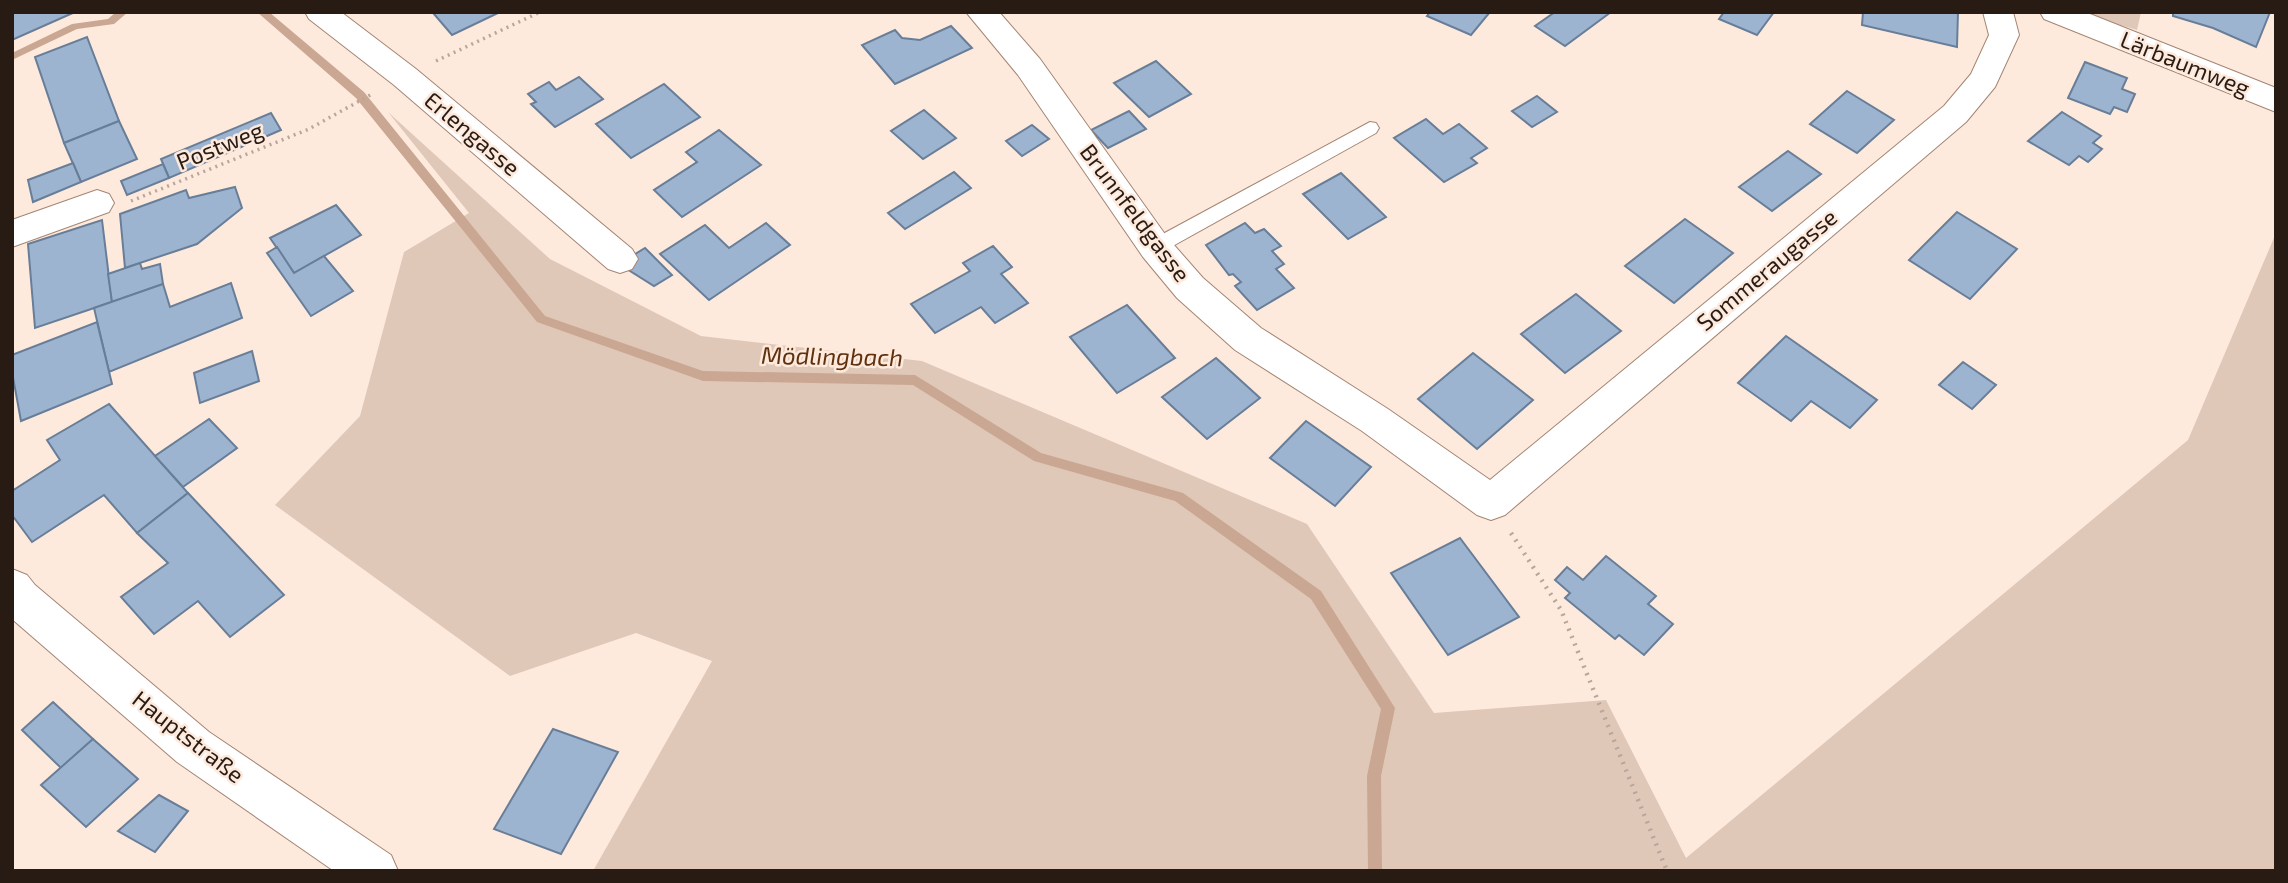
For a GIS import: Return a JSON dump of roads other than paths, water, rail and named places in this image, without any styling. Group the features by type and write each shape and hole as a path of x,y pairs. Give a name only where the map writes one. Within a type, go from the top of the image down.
{"street":[{"name":"Erlengasse","path":"320,12 405,77 620,259"},
{"name":"Brunnfeldgasse","path":"981,12 1028,67 1155,247 1190,288 1248,339 1375,420 1491,503"},
{"name":"Sommeraugasse","path":"1491,503 1955,114 1984,79 2004,35 1998,12"},
{"name":"Lärbaumweg","path":"2054,12 2276,101"},
{"path":"12,234 97,203"},
{"name":"Hauptstraße","path":"12,588 20,599 193,747 375,871"}],"lane":[{"path":"1155,247 1370,128"}],"waterway":[{"path":"12,57 75,26 111,22 123,12"},
{"name":"Mödlingbach","path":"262,12 360,95 541,319 703,376 915,380 1038,457 1179,497 1316,595 1388,708 1374,776 1375,871"}]}
